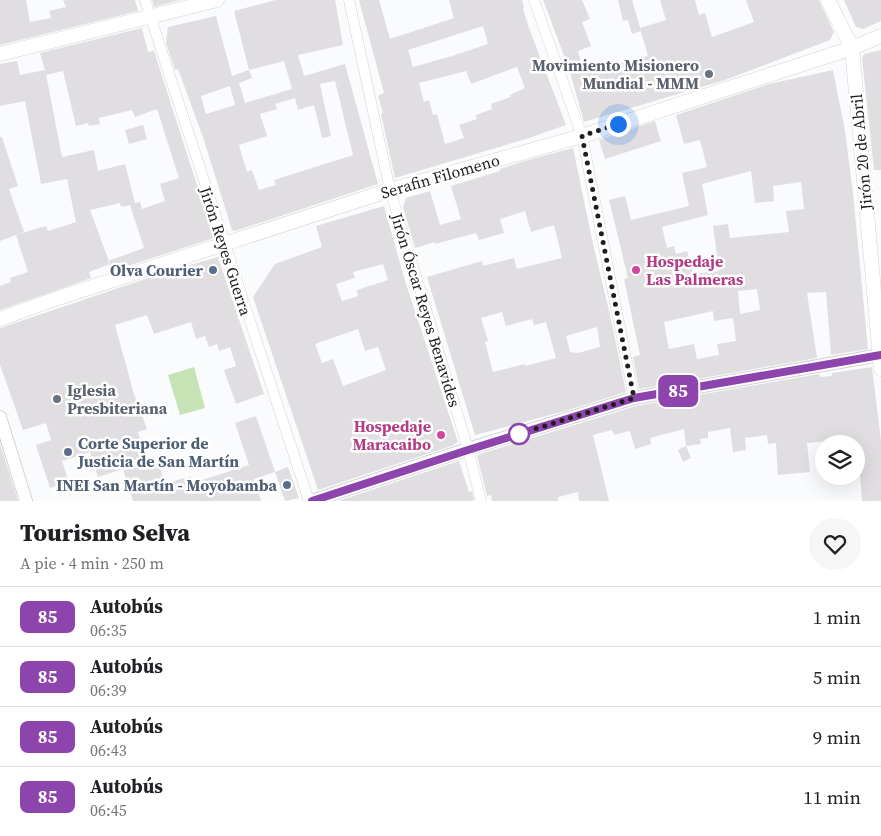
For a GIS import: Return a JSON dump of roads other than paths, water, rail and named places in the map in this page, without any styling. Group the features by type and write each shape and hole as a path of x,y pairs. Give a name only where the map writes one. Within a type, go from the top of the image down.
{"main road":[{"path":"0,54 217,0"},
{"name":"Jirón 20 de Abril","path":"828,0 852,48 880,360"},
{"name":"Serafin Filomeno","path":"0,319 390,190 582,136 852,48 881,36"}],"street":[{"name":"Jirón Reyes Guerra","path":"145,0 224,244 311,501"},
{"name":"Jirón Óscar Reyes Benavides","path":"350,0 390,190 468,450 481,501"},
{"path":"534,0 582,136 634,398"},
{"path":"311,501 634,398 880,360"},
{"path":"0,417 26,501"}],"place":[{"name":"Movimiento Misionero Mundial - MMM","path":"709,74"},
{"name":"Olva Courier","path":"213,270"},
{"name":"Hospedaje Las Palmeras","path":"636,270"},
{"name":"Iglesia Presbiteriana","path":"57,399"},
{"name":"Hospedaje Maracaibo","path":"441,435"},
{"name":"Corte Superior de Justicia de San Martín","path":"68,452"},
{"name":"INEI San Martín - Moyobamba","path":"287,485"}]}
